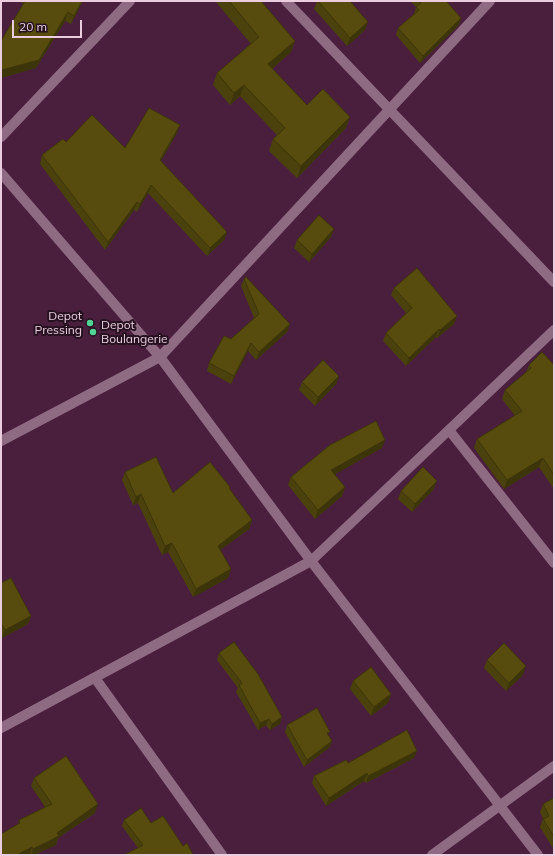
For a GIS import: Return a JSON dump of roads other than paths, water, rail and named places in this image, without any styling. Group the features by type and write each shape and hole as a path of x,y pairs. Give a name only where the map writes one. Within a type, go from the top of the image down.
{"street":[{"path":"1,137 130,1"},
{"path":"286,1 554,282"},
{"path":"1,441 160,356 490,1"},
{"path":"1,173 160,356 311,561 538,855"},
{"path":"1,728 311,561 554,330"},
{"path":"449,430 554,563"},
{"path":"95,678 222,855"},
{"path":"432,855 500,807 554,766"}],"place":[{"name":"Depot Pressing","path":"90,323"},
{"name":"Depot Boulangerie","path":"93,332"}]}
